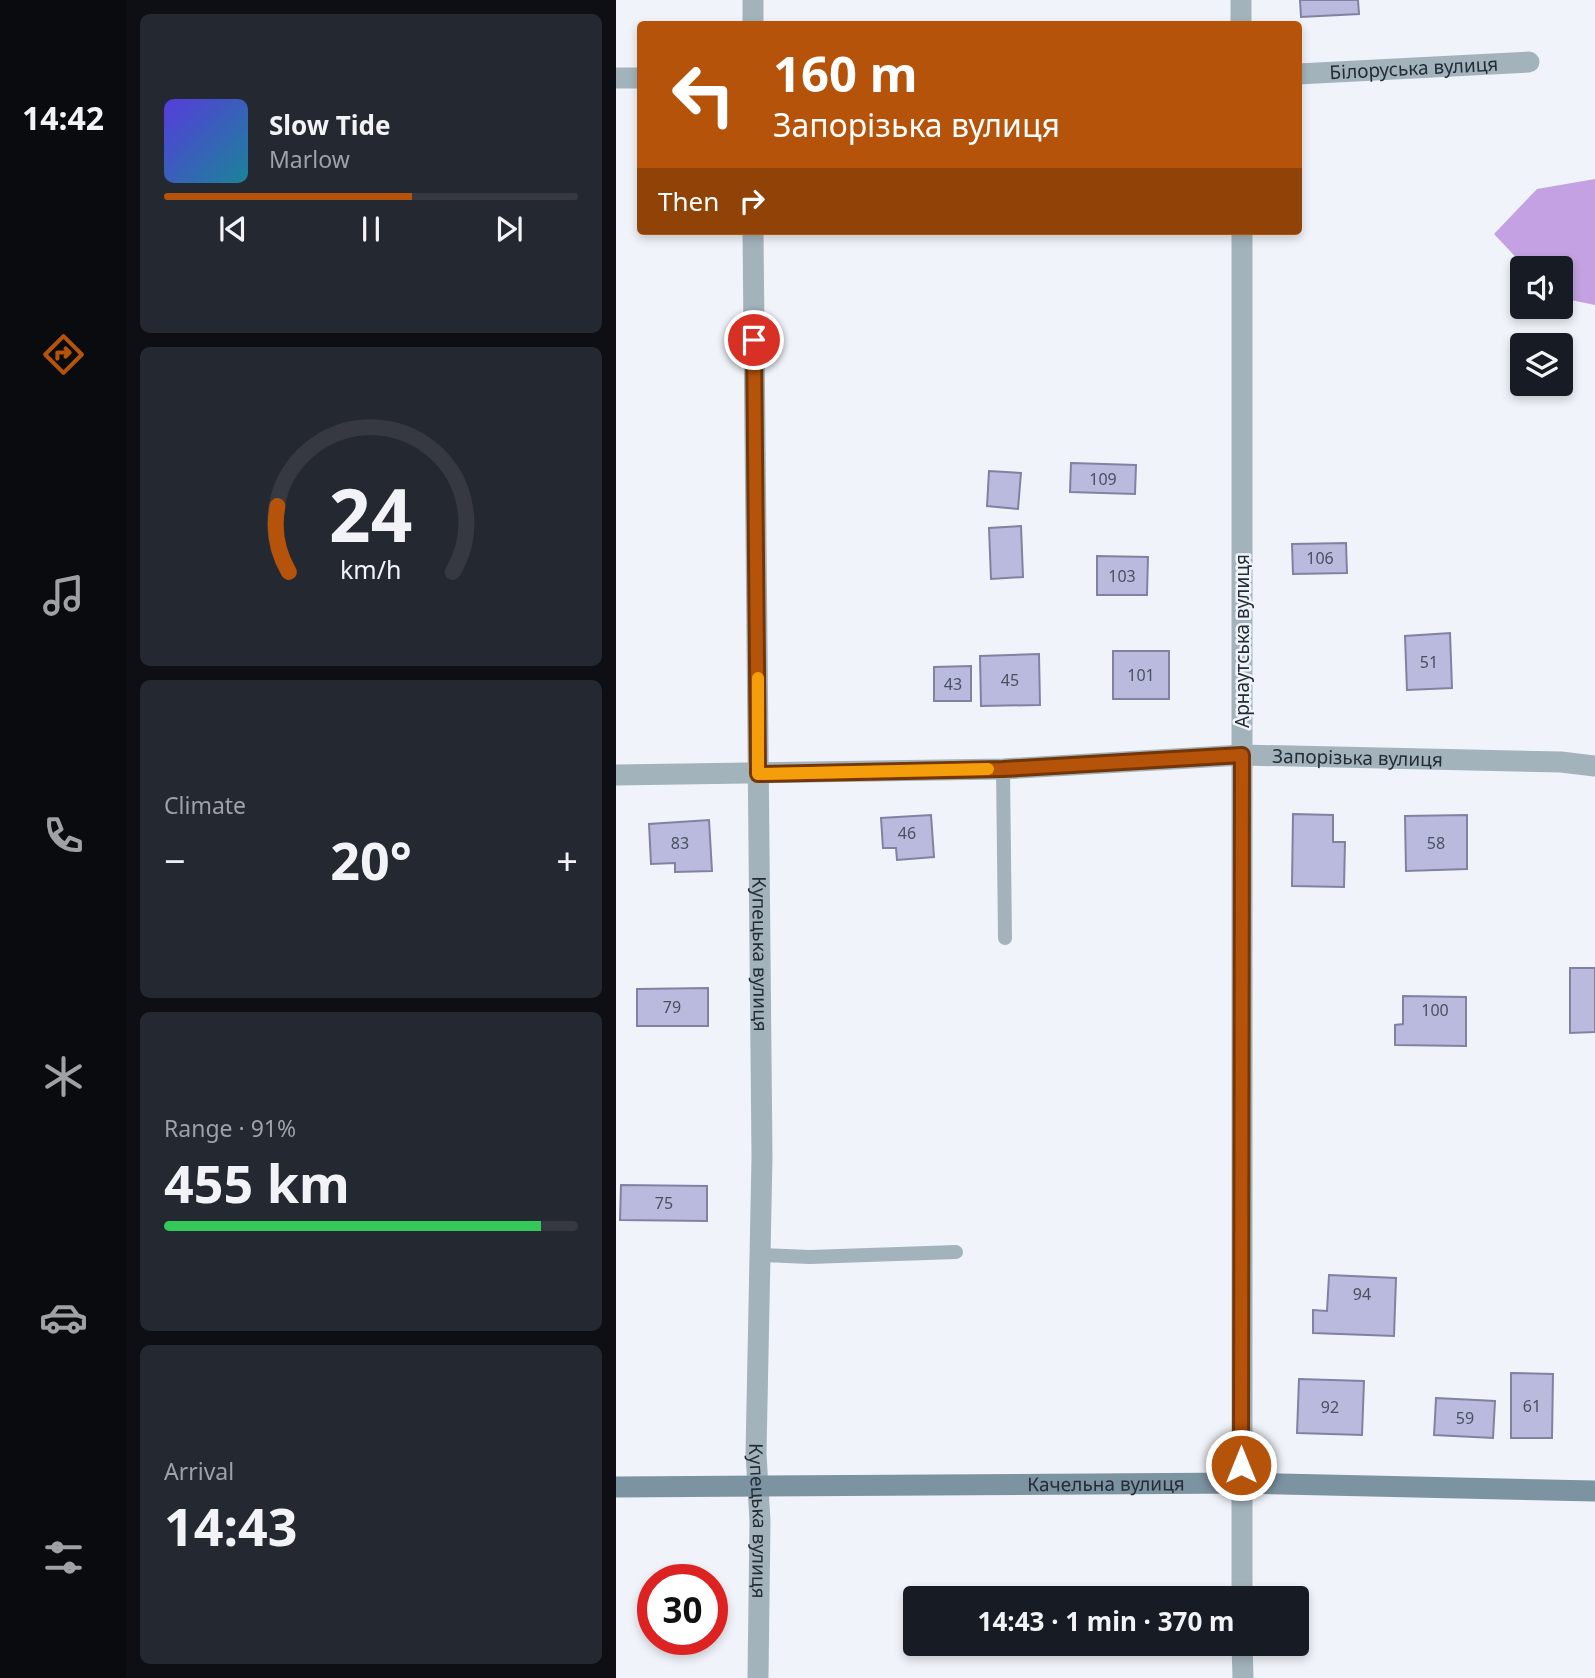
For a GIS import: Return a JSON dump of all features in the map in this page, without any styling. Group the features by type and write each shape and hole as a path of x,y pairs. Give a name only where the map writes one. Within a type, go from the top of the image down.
{"street":[{"path":"752,21 753,0"},
{"path":"1241,0 1241,21"},
{"name":"Білоруська вулиця","path":"1302,74 1529,61"},
{"path":"616,78 637,78"},
{"name":"Купецька вулиця","path":"753,235 762,1157 756,1454 760,1521 758,1678"},
{"name":"Арнаутська вулиця","path":"1242,235 1242,1586"},
{"name":"Запорізька вулиця","path":"616,775 1003,769 1242,755 1561,762 1595,766"},
{"name":"Качельна вулиця","path":"616,1487 1241,1483 1595,1491"},
{"path":"1242,1656 1243,1678"}],"lane":[{"path":"1003,769 1005,938"},
{"path":"760,1255 810,1257 956,1252"}],"shaded area":[{"path":"1595,179 1595,305 1573,300 1573,256 1515,256 1494,234 1537,189"}],"building":[{"path":"1300,0 1358,0 1359,14 1301,17"},
{"path":"1071,463 1136,465 1135,494 1070,492"},
{"path":"989,471 1021,473 1018,509 987,506"},
{"path":"1021,526 1023,577 991,579 989,528"},
{"path":"1346,543 1347,573 1293,574 1292,544"},
{"path":"1097,556 1148,557 1147,595 1097,595"},
{"path":"1450,633 1452,688 1407,690 1405,636"},
{"path":"1113,651 1169,651 1169,699 1113,699"},
{"path":"1039,654 1040,705 981,706 980,656"},
{"path":"971,666 971,701 934,701 934,667"},
{"path":"1293,814 1333,815 1333,842 1345,842 1344,887 1292,886"},
{"path":"931,815 934,857 897,860 896,848 883,848 881,818"},
{"path":"1467,815 1467,869 1406,871 1405,816"},
{"path":"709,820 712,871 675,872 675,863 651,864 649,824"},
{"path":"1570,968 1595,968 1595,1032 1570,1033"},
{"path":"708,988 708,1026 637,1026 637,989"},
{"path":"1403,996 1466,997 1466,1046 1395,1045 1395,1025 1403,1024"},
{"path":"621,1185 707,1186 707,1221 620,1220"},
{"path":"1329,1275 1396,1278 1394,1336 1313,1333 1313,1310 1327,1311"},
{"path":"1511,1373 1553,1374 1552,1438 1511,1438"},
{"path":"1299,1379 1364,1381 1362,1435 1297,1433"},
{"path":"1436,1398 1495,1401 1493,1438 1434,1435"}],"slow traffic":[{"path":"758,678 758,774 988,769"}],"route":[{"path":"754,340 758,774 1003,769 1242,755 1241,1465"}]}
